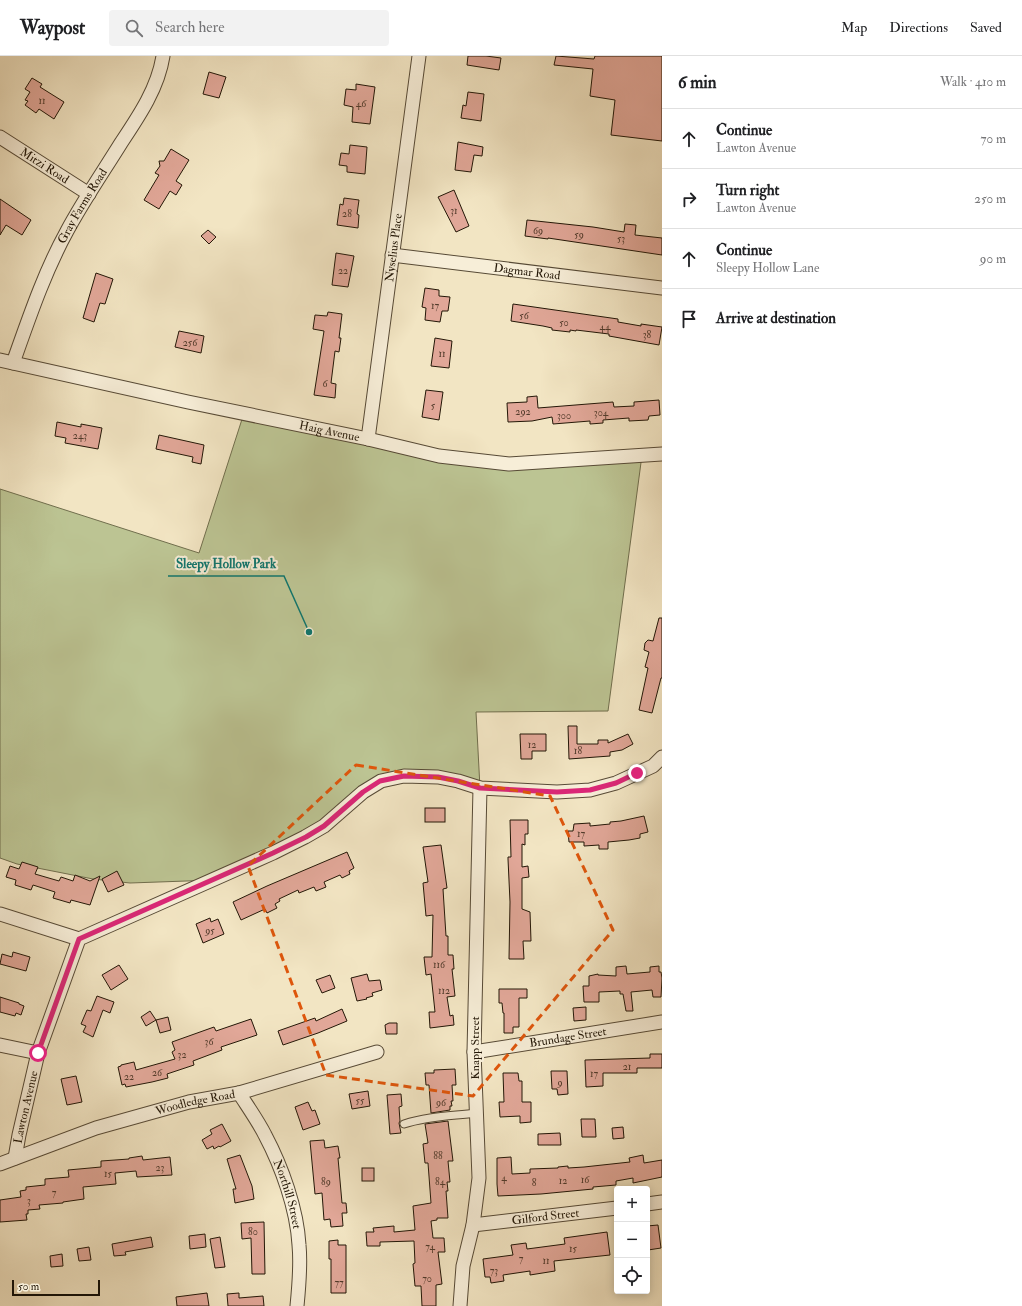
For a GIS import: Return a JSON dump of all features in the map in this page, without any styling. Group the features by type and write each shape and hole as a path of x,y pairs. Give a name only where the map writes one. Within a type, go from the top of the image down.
{"street":[{"name":"Gray Farms Road","path":"6,362 30,313 49,266 67,230 142,110 155,85 163,56"},
{"name":"Nyselius Place","path":"368,439 418,56"},
{"name":"Mitzi Road","path":"0,138 89,194"},
{"name":"Dagmar Road","path":"392,255 662,288"},
{"name":"Haig Avenue","path":"6,362 188,402 368,439 439,456 509,464 662,454"},
{"path":"0,914 79,939 306,837 324,826 363,792 380,781 404,776 438,777 480,788 557,792 590,790 616,783 653,766 662,757"},
{"name":"Knapp Street","path":"460,1306 463,1266 473,1225 479,1178 474,1052 480,788"},
{"name":"Lawton Avenue","path":"0,1164 16,1158 19,1135 38,1053 79,939"},
{"name":"Brundage Street","path":"474,1052 662,1022"},
{"path":"0,1045 38,1053"},
{"name":"Woodledge Road","path":"16,1158 96,1128 189,1102 239,1093 377,1052"},
{"name":"Northill Street","path":"239,1093 265,1134 278,1160 286,1182 294,1214 299,1244 297,1306"},
{"path":"650,1204 662,1202"},
{"name":"Gilford Street","path":"473,1225 614,1208"}],"lane":[{"path":"404,1124 435,1116 476,1113"}],"highlighted area":[{"path":"356,765 550,796 613,930 473,1096 326,1075 248,866"}],"green space":[{"path":"244,413 479,461 642,455 608,711 476,712 480,788 458,781 381,781 324,826 215,880 130,883 93,879 17,864 0,858 0,489 199,553"}],"building":[{"path":"468,56 501,58 499,70 467,65"},
{"path":"556,56 594,59 595,56 662,56 662,141 611,135 615,100 590,96 593,69 554,65"},
{"path":"209,72 226,77 219,98 203,94"},
{"path":"32,78 42,84 40,87 64,102 54,119 39,109 36,113 25,105 28,101 25,100 30,92 25,89"},
{"path":"356,84 375,87 370,124 352,122 353,107 344,105 346,89 356,90"},
{"path":"468,92 484,94 481,121 461,118 463,105 466,106"},
{"path":"458,142 483,147 482,156 474,155 471,172 455,170"},
{"path":"350,145 367,147 365,174 347,172 347,166 339,165 341,153 349,154"},
{"path":"171,149 189,160 176,181 182,185 176,195 170,191 159,209 144,200 159,175 155,173 160,166 159,161 164,161"},
{"path":"454,190 469,226 456,232 438,197"},
{"path":"344,198 359,200 357,214 359,215 358,228 337,225 340,204 343,205"},
{"path":"0,199 31,220 22,235 6,225 0,235"},
{"path":"527,220 624,232 625,224 636,225 635,235 662,238 662,255 525,236"},
{"path":"208,230 216,237 209,244 201,236"},
{"path":"336,253 354,256 348,287 332,285"},
{"path":"96,273 113,279 105,304 100,303 94,322 83,318"},
{"path":"425,288 439,290 439,296 450,297 448,311 442,311 440,322 425,320 426,308 422,307"},
{"path":"513,304 618,319 618,322 641,326 641,324 662,327 659,345 609,336 609,334 576,330 570,330 570,332 552,330 552,328 543,326 511,321"},
{"path":"328,312 342,314 339,352 335,351 331,383 336,384 335,398 314,395 324,331 313,329 315,315 327,316"},
{"path":"179,331 204,336 201,353 175,347"},
{"path":"435,338 452,341 449,368 431,366"},
{"path":"426,390 443,392 439,420 422,417"},
{"path":"537,396 538,408 613,402 614,407 634,406 634,402 659,400 660,415 649,416 648,420 629,421 629,418 603,420 603,423 590,424 590,421 553,424 552,417 532,421 508,422 507,403 527,402 527,397"},
{"path":"57,422 81,427 81,424 102,428 98,449 65,443 66,438 55,436"},
{"path":"159,435 204,445 201,464 192,462 193,457 156,449"},
{"path":"659,618 662,618 662,678 652,713 639,710 648,668 645,667 649,652 644,650 645,643 648,640 653,641"},
{"path":"568,726 577,726 577,744 598,744 598,740 608,740 608,743 628,734 633,744 622,750 610,752 610,756 569,759"},
{"path":"520,734 546,734 546,751 532,751 532,759 521,759"},
{"path":"425,808 445,808 445,822 425,822"},
{"path":"644,816 648,832 640,834 640,838 608,842 608,849 599,849 599,845 584,846 584,842 569,842 568,831 573,831 574,824 590,823 590,826 610,824 610,822"},
{"path":"510,820 528,820 528,834 525,834 525,845 522,844 522,867 528,866 529,877 522,878 522,909 530,912 531,941 523,941 524,959 509,959 510,902 508,857 511,857"},
{"path":"441,845 447,888 443,889 446,936 448,936 448,955 453,955 454,969 452,969 455,996 447,997 450,1016 453,1015 454,1025 430,1028 429,1012 435,1012 431,974 426,975 424,957 432,957 433,915 426,916 423,883 428,882 423,847"},
{"path":"347,852 354,868 349,871 350,874 342,878 340,875 324,882 326,887 316,891 314,887 299,893 298,890 279,899 280,901 275,904 277,908 267,913 265,909 241,920 233,902"},
{"path":"22,862 38,867 35,874 59,881 61,877 73,881 75,875 90,881 100,876 90,905 71,900 70,903 53,898 55,892 33,885 31,890 15,885 16,880 6,877 10,866 19,869"},
{"path":"117,871 124,885 108,892 102,879"},
{"path":"210,918 211,922 218,919 224,934 203,943 196,924"},
{"path":"13,952 30,957 26,971 0,964 2,954 12,957"},
{"path":"119,965 128,979 111,990 102,975"},
{"path":"626,966 627,974 650,972 650,967 659,966 659,972 661,972 662,978 661,997 653,997 652,990 631,992 633,1011 626,1011 623,994 620,994 620,991 599,992 599,1002 584,1002 583,986 589,986 589,976 598,974 616,976 616,967"},
{"path":"367,974 369,981 380,980 382,990 372,993 373,996 366,998 367,999 357,1001 351,978"},
{"path":"330,975 335,988 322,993 316,980"},
{"path":"499,989 527,989 527,998 519,998 519,1027 513,1027 513,1033 504,1033 504,1013 502,1003 499,1003"},
{"path":"97,996 114,1002 110,1013 103,1010 93,1037 83,1032 86,1026 81,1024 87,1010 91,1011"},
{"path":"0,997 24,1006 21,1015 16,1013 15,1016 0,1012"},
{"path":"586,1007 586,1020 574,1021 573,1008"},
{"path":"342,1009 347,1021 283,1045 278,1031 315,1018 316,1021"},
{"path":"150,1011 156,1020 146,1026 141,1017"},
{"path":"168,1017 171,1030 160,1033 156,1020"},
{"path":"251,1019 257,1035 221,1047 222,1050 193,1061 194,1065 167,1074 168,1078 126,1087 125,1084 122,1085 118,1067 121,1065 134,1062 136,1070 175,1059 172,1052 175,1050 172,1042 214,1027 216,1031"},
{"path":"389,1023 397,1023 397,1034 386,1034 385,1025"},
{"path":"650,1054 662,1054 662,1068 637,1068 637,1073 603,1073 603,1086 586,1087 585,1060 650,1058"},
{"path":"455,1069 456,1085 452,1085 453,1101 451,1101 452,1106 450,1106 450,1110 431,1113 429,1085 426,1085 425,1073 434,1073 434,1070"},
{"path":"551,1071 567,1071 568,1094 558,1095 557,1089 552,1089"},
{"path":"503,1073 518,1073 519,1081 522,1081 522,1102 531,1102 531,1122 520,1123 520,1116 500,1117 499,1102 504,1102"},
{"path":"76,1076 82,1102 67,1105 61,1079"},
{"path":"368,1091 370,1106 352,1109 349,1094"},
{"path":"401,1094 402,1106 399,1107 399,1123 401,1133 390,1134 387,1095"},
{"path":"308,1102 312,1111 315,1110 320,1124 303,1130 295,1107"},
{"path":"581,1119 595,1119 596,1137 582,1137"},
{"path":"448,1121 453,1161 448,1161 450,1182 447,1182 448,1191 446,1191 448,1218 437,1218 437,1220 431,1221 433,1238 444,1238 445,1252 438,1252 442,1284 436,1285 436,1306 422,1306 421,1286 415,1286 413,1264 415,1263 414,1241 380,1242 380,1246 367,1246 366,1232 374,1232 373,1228 394,1226 394,1232 415,1230 413,1206 431,1203 428,1163 425,1163 423,1144 428,1143 425,1124"},
{"path":"222,1124 231,1141 214,1149 213,1146 207,1149 202,1140 212,1134 210,1130"},
{"path":"623,1127 624,1138 613,1139 612,1128"},
{"path":"560,1133 561,1145 538,1145 538,1134"},
{"path":"324,1140 325,1148 338,1146 342,1203 346,1203 347,1213 342,1213 343,1226 331,1227 330,1219 324,1220 322,1193 315,1194 310,1141"},
{"path":"240,1155 252,1186 254,1199 235,1203 233,1189 236,1189 227,1159"},
{"path":"643,1155 644,1163 662,1160 662,1177 633,1183 633,1178 616,1181 616,1185 593,1187 593,1189 498,1196 497,1158 511,1157 512,1174 530,1173 530,1169 558,1168 568,1166 568,1168 584,1167 630,1162 629,1158"},
{"path":"142,1156 143,1160 170,1157 172,1175 137,1177 136,1171 115,1173 116,1184 83,1187 84,1199 39,1205 40,1209 28,1210 28,1214 26,1214 27,1220 0,1222 0,1200 21,1197 20,1191 26,1190 26,1187 45,1185 45,1179 69,1177 68,1170 101,1167 101,1161 129,1159"},
{"path":"362,1168 374,1168 374,1181 362,1181"},
{"path":"264,1222 265,1274 252,1274 251,1238 242,1239 241,1223"},
{"path":"658,1225 661,1248 650,1250 650,1226"},
{"path":"607,1232 610,1255 554,1261 555,1271 530,1275 530,1271 503,1275 504,1281 491,1283 490,1277 485,1277 483,1259 513,1255 511,1245 526,1243 527,1249 565,1244 564,1238"},
{"path":"205,1234 206,1247 190,1249 189,1236"},
{"path":"151,1237 153,1247 125,1252 126,1255 114,1256 112,1244"},
{"path":"220,1237 225,1267 215,1268 210,1239"},
{"path":"338,1240 338,1245 346,1245 346,1293 331,1293 331,1259 329,1259 329,1241"},
{"path":"89,1247 91,1260 79,1261 77,1249"},
{"path":"62,1254 63,1266 51,1267 50,1256"},
{"path":"207,1293 209,1306 177,1306 176,1297"},
{"path":"239,1293 239,1298 263,1296 264,1306 228,1306 227,1294"}],"place":[{"name":"Sleepy Hollow Park","path":"309,632"}],"route":[{"path":"38,1053 79,939 306,837 324,826 342,812 363,792 380,781 404,776 438,777 480,788 557,792 590,790 616,783 637,773"}]}
